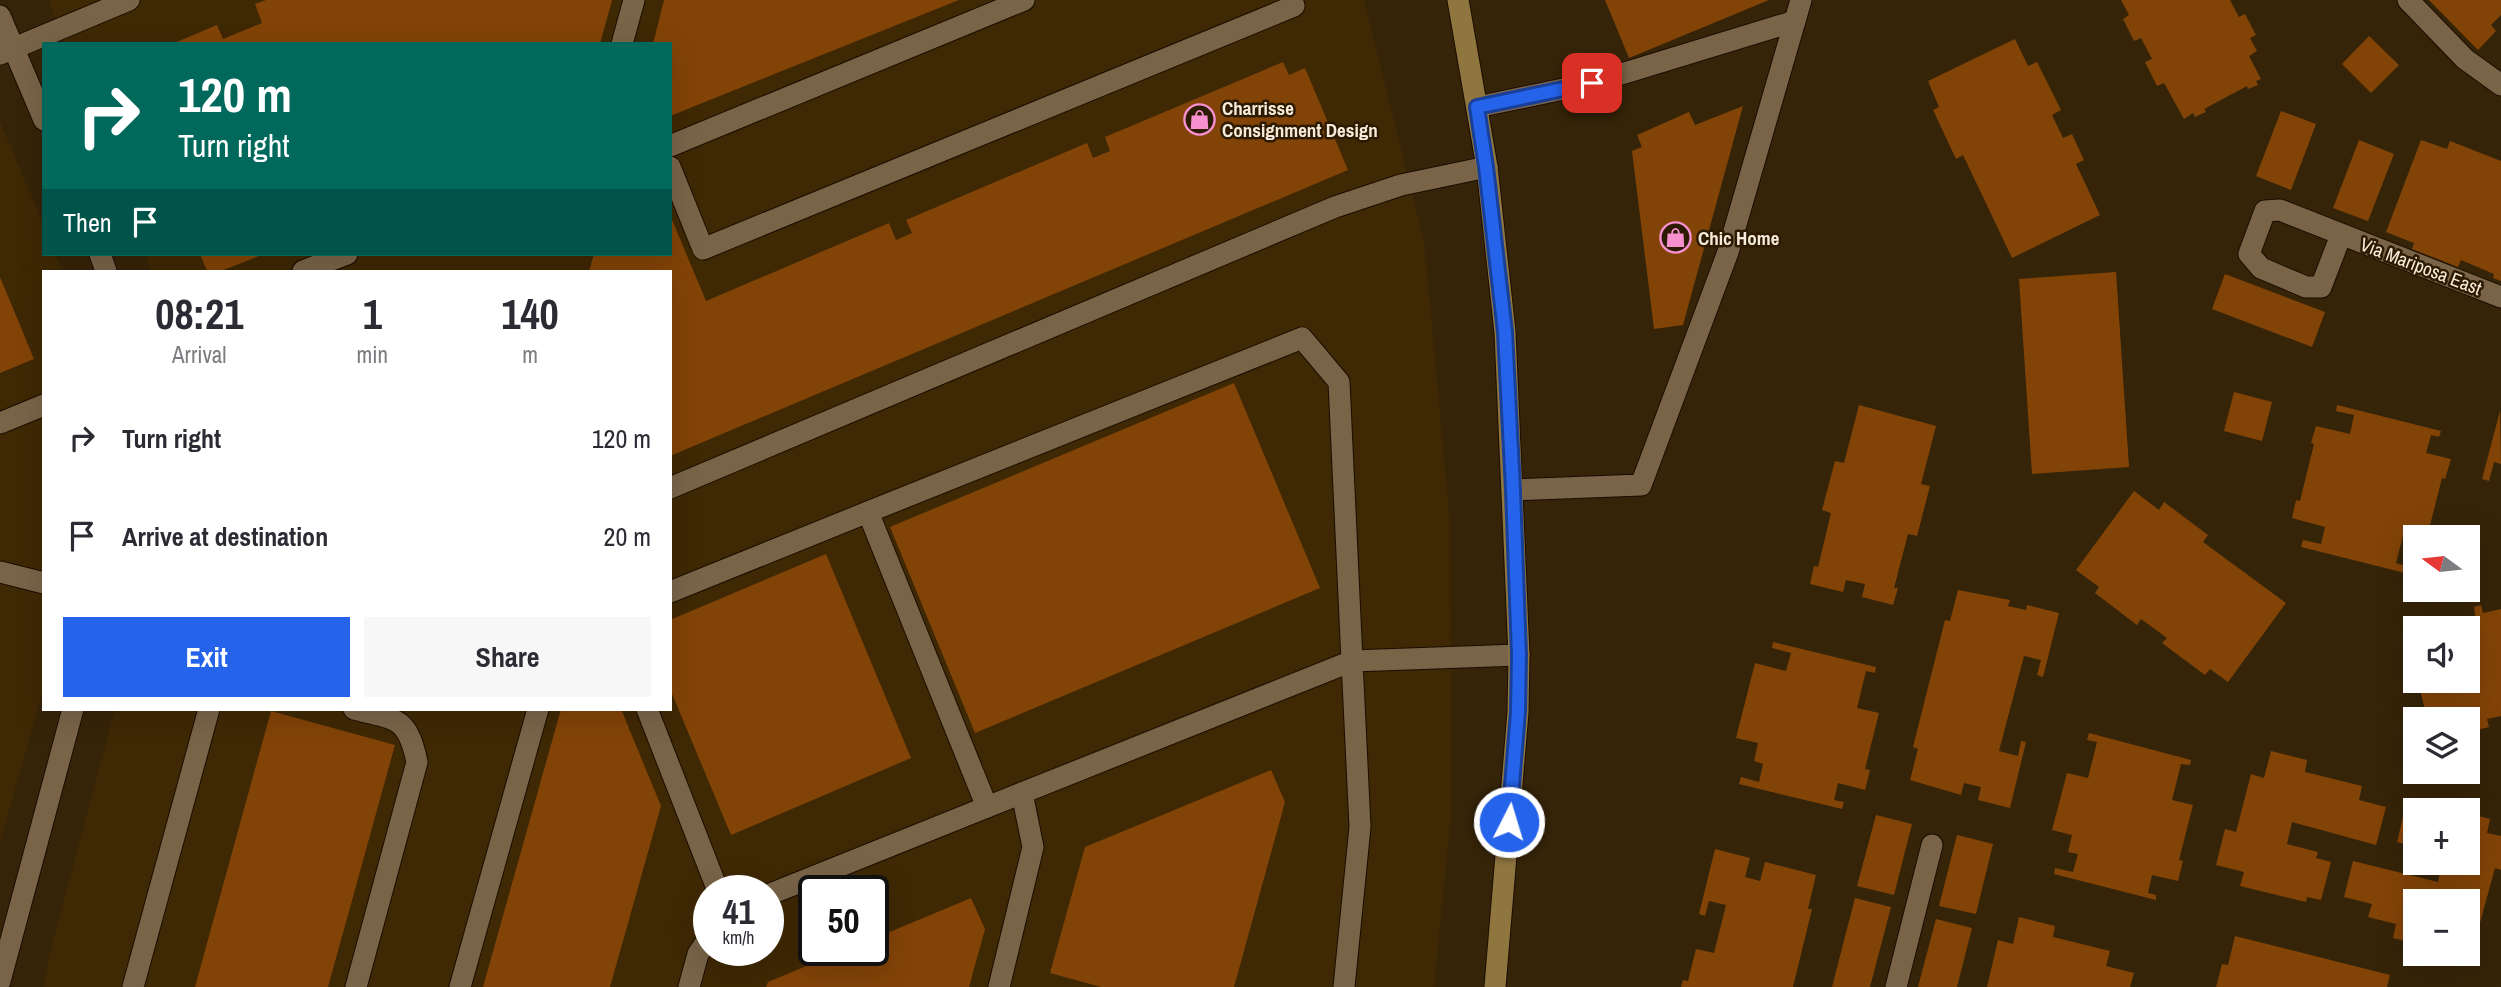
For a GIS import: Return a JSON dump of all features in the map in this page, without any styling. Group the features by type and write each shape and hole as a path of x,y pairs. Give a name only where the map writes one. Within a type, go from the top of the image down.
{"main road":[{"path":"1458,0 1486,167 1505,332 1513,490 1519,655 1518,712 1495,987"}],"street":[{"path":"7,51 129,0"},
{"path":"623,42 634,0"},
{"path":"672,145 1024,0"},
{"path":"672,172 704,249 1294,6 1292,0"},
{"path":"1513,490 1641,485 1728,252 1801,0"},
{"path":"2408,0 2466,59 2501,85"},
{"path":"0,16 7,51 42,116"},
{"path":"1477,107 1592,83 1795,21"},
{"path":"672,487 1335,207 1401,185 1486,167"},
{"name":"Via Mariposa East","path":"2341,235 2321,287 2306,287 2261,268 2249,254 2265,211 2280,211 2501,297"},
{"path":"306,270 342,256"},
{"path":"672,591 1302,338 1339,382 1360,827 1344,987"},
{"path":"0,424 42,406"},
{"path":"867,512 987,807"},
{"path":"0,572 42,582"},
{"path":"784,889 1352,661 1519,655"},
{"path":"0,981 73,711"},
{"path":"133,987 208,711"},
{"path":"356,987 417,762 412,739 398,720 362,711"},
{"path":"460,987 537,711"},
{"path":"648,711 712,875"},
{"path":"999,987 1032,846 1022,793"},
{"path":"1896,987 1932,845"},
{"path":"689,987 695,966"}],"shaded area":[{"path":"49,0 1364,0 1424,241 1450,522 1451,817 1434,987 44,987 49,956 114,711 672,711 672,270 151,270 146,256 672,256 672,42 64,42"},
{"path":"0,122 42,221 42,256 56,256 63,270 42,270 42,693 0,843"}],"building":[{"path":"266,0 612,0 601,42 177,42 217,25 223,39 262,23 255,4"},
{"path":"664,0 959,0 672,115 672,42 654,42"},
{"path":"1605,0 1769,0 1629,58"},
{"path":"2121,0 2230,0 2239,17 2245,14 2256,35 2250,38 2257,51 2249,56 2261,79 2256,81 2258,85 2248,89 2247,86 2204,109 2206,112 2195,117 2193,113 2184,119 2164,83 2157,86 2145,62 2152,59 2141,38 2134,41 2123,19 2129,15"},
{"path":"2429,0 2501,0 2501,15 2491,25 2496,31 2478,50"},
{"path":"2369,36 2399,65 2371,93 2342,64"},
{"path":"2015,39 2028,66 2037,62 2061,110 2052,115 2063,138 2072,134 2084,160 2076,164 2100,215 2012,258 1963,155 1956,159 1933,110 1939,107 1928,81"},
{"path":"1283,62 1289,75 1305,68 1348,170 672,455 672,270 589,270 593,256 672,256 672,220 706,301 889,223 896,240 912,233 906,220 1087,143 1093,158 1110,151 1105,137"},
{"name":"Chic Home","path":"1743,106 1683,325 1654,329 1632,151 1642,147 1637,135 1689,112 1695,125"},
{"path":"2281,111 2316,124 2291,190 2256,176"},
{"path":"2359,140 2394,154 2368,221 2333,208"},
{"path":"2421,140 2447,149 2450,141 2501,161 2501,281 2493,278 2494,274 2461,260 2458,267 2412,249 2414,243 2386,232"},
{"path":"201,256 259,256 224,270 207,270"},
{"path":"2116,272 2129,467 2032,474 2019,279"},
{"path":"2225,274 2325,312 2312,347 2212,309"},
{"path":"0,277 34,359 0,373"},
{"path":"1234,383 1320,588 975,733 890,527"},
{"path":"2234,392 2272,402 2262,441 2224,431"},
{"path":"1859,405 1936,426 1921,484 1930,486 1917,536 1908,534 1894,588 1898,588 1893,605 1862,597 1865,584 1846,580 1843,592 1810,584 1814,566 1818,567 1831,513 1822,510 1835,461 1844,463"},
{"path":"2337,405 2441,431 2439,437 2431,435 2426,453 2451,459 2445,479 2442,478 2430,525 2403,525 2396,563 2403,565 2403,572 2301,547 2303,540 2321,544 2325,527 2292,518 2296,500 2300,501 2316,426 2350,434 2354,415 2336,411"},
{"path":"2500,411 2501,464 2494,462 2489,481 2482,479"},
{"path":"2134,491 2159,510 2164,502 2208,535 2203,542 2286,603 2228,682 2210,669 2205,675 2162,643 2167,638 2141,619 2137,625 2095,593 2099,587 2076,570"},
{"path":"826,554 911,758 731,835 672,694 672,619"},
{"path":"1958,590 2010,600 2008,606 2026,610 2027,605 2059,613 2043,677 2037,675 2041,660 2024,656 1999,751 2018,756 2021,741 2026,742 2010,808 1978,800 1981,787 1964,783 1961,795 1910,780 1918,749 1913,747 1945,620 1950,621"},
{"path":"2481,605 2483,613 2501,609 2501,716 2487,719 2489,727 2480,729 2480,707 2424,707 2421,693 2480,693 2480,616 2475,616 2474,607"},
{"path":"1773,642 1876,667 1875,673 1866,671 1857,708 1879,713 1865,769 1870,770 1865,790 1838,783 1834,800 1844,802 1842,809 1739,784 1741,777 1759,782 1763,764 1754,761 1758,743 1736,738 1755,663 1786,671 1791,653 1772,648"},
{"path":"271,711 395,745 328,987 195,987"},
{"path":"560,711 622,711 661,806 610,987 483,987"},
{"path":"2089,733 2191,760 2190,765 2181,764 2172,800 2193,805 2179,860 2183,861 2178,881 2152,875 2148,893 2156,895 2156,900 2054,874 2055,868 2073,872 2078,854 2068,852 2072,835 2052,830 2067,773 2088,778 2097,742 2087,740"},
{"path":"2271,751 2307,760 2305,772 2362,786 2359,800 2386,807 2376,845 2292,822 2287,844 2318,852 2316,858 2331,862 2321,900 2307,897 2306,902 2240,886 2244,872 2216,865 2225,829 2236,832 2251,774 2264,778"},
{"path":"1271,770 1285,802 1234,987 1101,987 1050,973 1085,847"},
{"path":"1876,815 1912,824 1894,895 1857,886"},
{"path":"2480,816 2490,819 2487,833 2501,836 2501,870 2495,868 2480,923 2480,889 2403,889 2403,940 2393,938 2396,924 2368,917 2372,904 2344,897 2353,861 2438,882 2439,875 2480,875"},
{"path":"2403,817 2403,844 2397,842"},
{"path":"1957,835 1993,844 1976,914 1939,906"},
{"path":"1715,849 1750,858 1745,877 1760,881 1765,862 1816,875 1808,909 1812,909 1793,987 1681,987 1683,980 1688,981 1696,949 1714,953 1726,905 1709,901 1705,916 1699,914"},
{"path":"971,898 985,929 969,987 766,987 768,982 806,966 889,966 889,932"},
{"path":"1855,898 1891,907 1870,987 1832,987"},
{"path":"2019,917 2055,926 2053,937 2110,951 2106,966 2134,973 2130,987 1987,987 1998,940 2013,944"},
{"path":"1936,919 1972,928 1957,987 1918,987"},
{"path":"2235,936 2390,975 2387,987 2216,987 2222,964 2228,965"}],"place":[{"name":"Charrisse Consignment Design","path":"1199,119"},
{"name":"Chic Home","path":"1675,238"}],"route":[{"path":"1509,822 1518,712 1519,655 1513,490 1505,332 1477,107 1592,83"}]}
